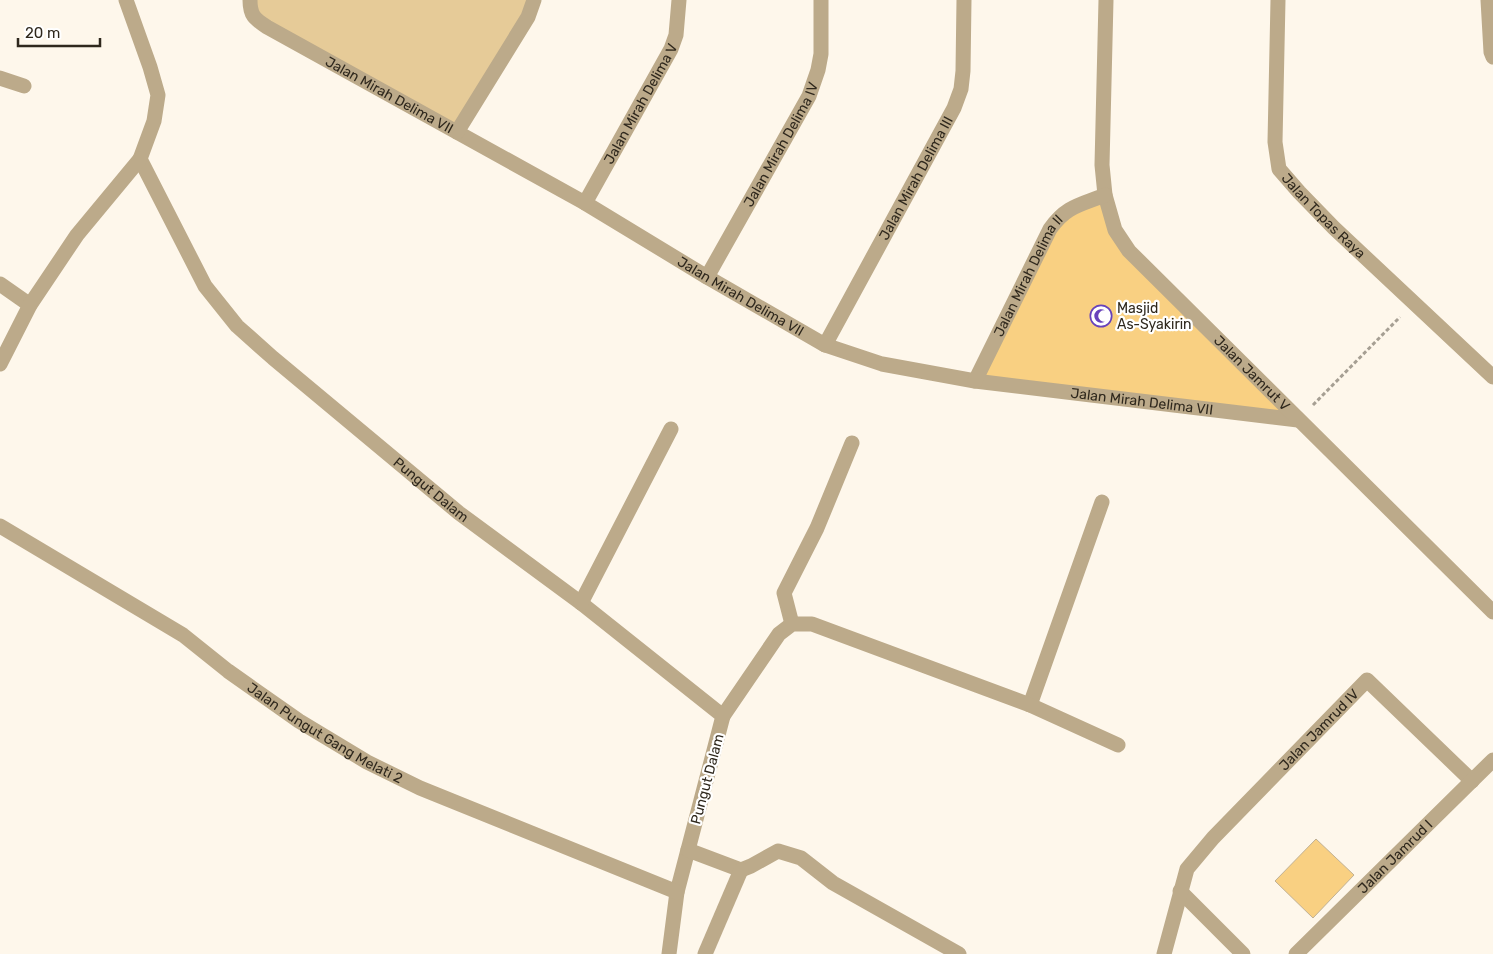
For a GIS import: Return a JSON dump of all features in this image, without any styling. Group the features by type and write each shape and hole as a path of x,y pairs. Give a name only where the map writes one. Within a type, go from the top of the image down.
{"street":[{"path":"0,364 30,305 77,235 140,158 154,121 158,95 126,0"},
{"name":"Jalan Mirah Delima VII","path":"250,0 250,9 254,18 267,27 585,203 707,277 826,345 882,364 975,381 1298,420"},
{"path":"456,132 528,17 534,0"},
{"name":"Jalan Mirah Delima V","path":"585,203 671,49 676,35 679,0"},
{"name":"Jalan Mirah Delima IV","path":"707,277 809,96 818,70 821,54 821,0"},
{"name":"Jalan Mirah Delima III","path":"826,345 954,108 961,89 962,80 964,0"},
{"name":"Jalan Jamrut V","path":"1106,0 1102,165 1105,195 1115,230 1129,251 1493,612"},
{"name":"Jalan Topas Raya","path":"1278,0 1275,142 1279,169 1334,228 1493,376"},
{"path":"1488,0 1491,52 1493,57"},
{"path":"0,78 24,86"},
{"name":"Pungut Dalam","path":"140,158 205,286 237,326 460,513 581,603 724,716 677,892 669,954"},
{"name":"Jalan Mirah Delima II","path":"975,381 1050,229 1058,217 1068,209 1105,195"},
{"path":"0,284 30,305"},
{"path":"581,603 671,428"},
{"path":"792,624 784,593 818,528 852,443"},
{"path":"1030,705 1102,502"},
{"name":"Jalan Pungut Gang Melati 2","path":"0,526 183,635 228,671 299,721 367,762 420,788 677,892"},
{"path":"724,716 779,634 792,624 812,624 1030,705 1118,745"},
{"name":"Jalan Jamrud IV","path":"1180,891 1187,869 1213,838 1367,680 1472,781"},
{"name":"Jalan Jamrud I","path":"1296,954 1493,760"},
{"path":"688,850 741,870 778,851 801,858 833,882 960,954"},
{"path":"705,954 741,870"},
{"path":"1164,954 1180,891"},
{"path":"1180,891 1243,954"}],"path":[{"path":"1298,420 1414,302"}],"shaded area":[{"path":"250,0 534,0 457,132 267,27"}],"building":[{"name":"Masjid As-Syakirin","path":"1105,195 1129,251 1298,420 975,381 1068,209"},
{"path":"1316,839 1354,875 1313,918 1275,881"}],"place":[{"name":"Masjid As-Syakirin","path":"1101,316"}]}
